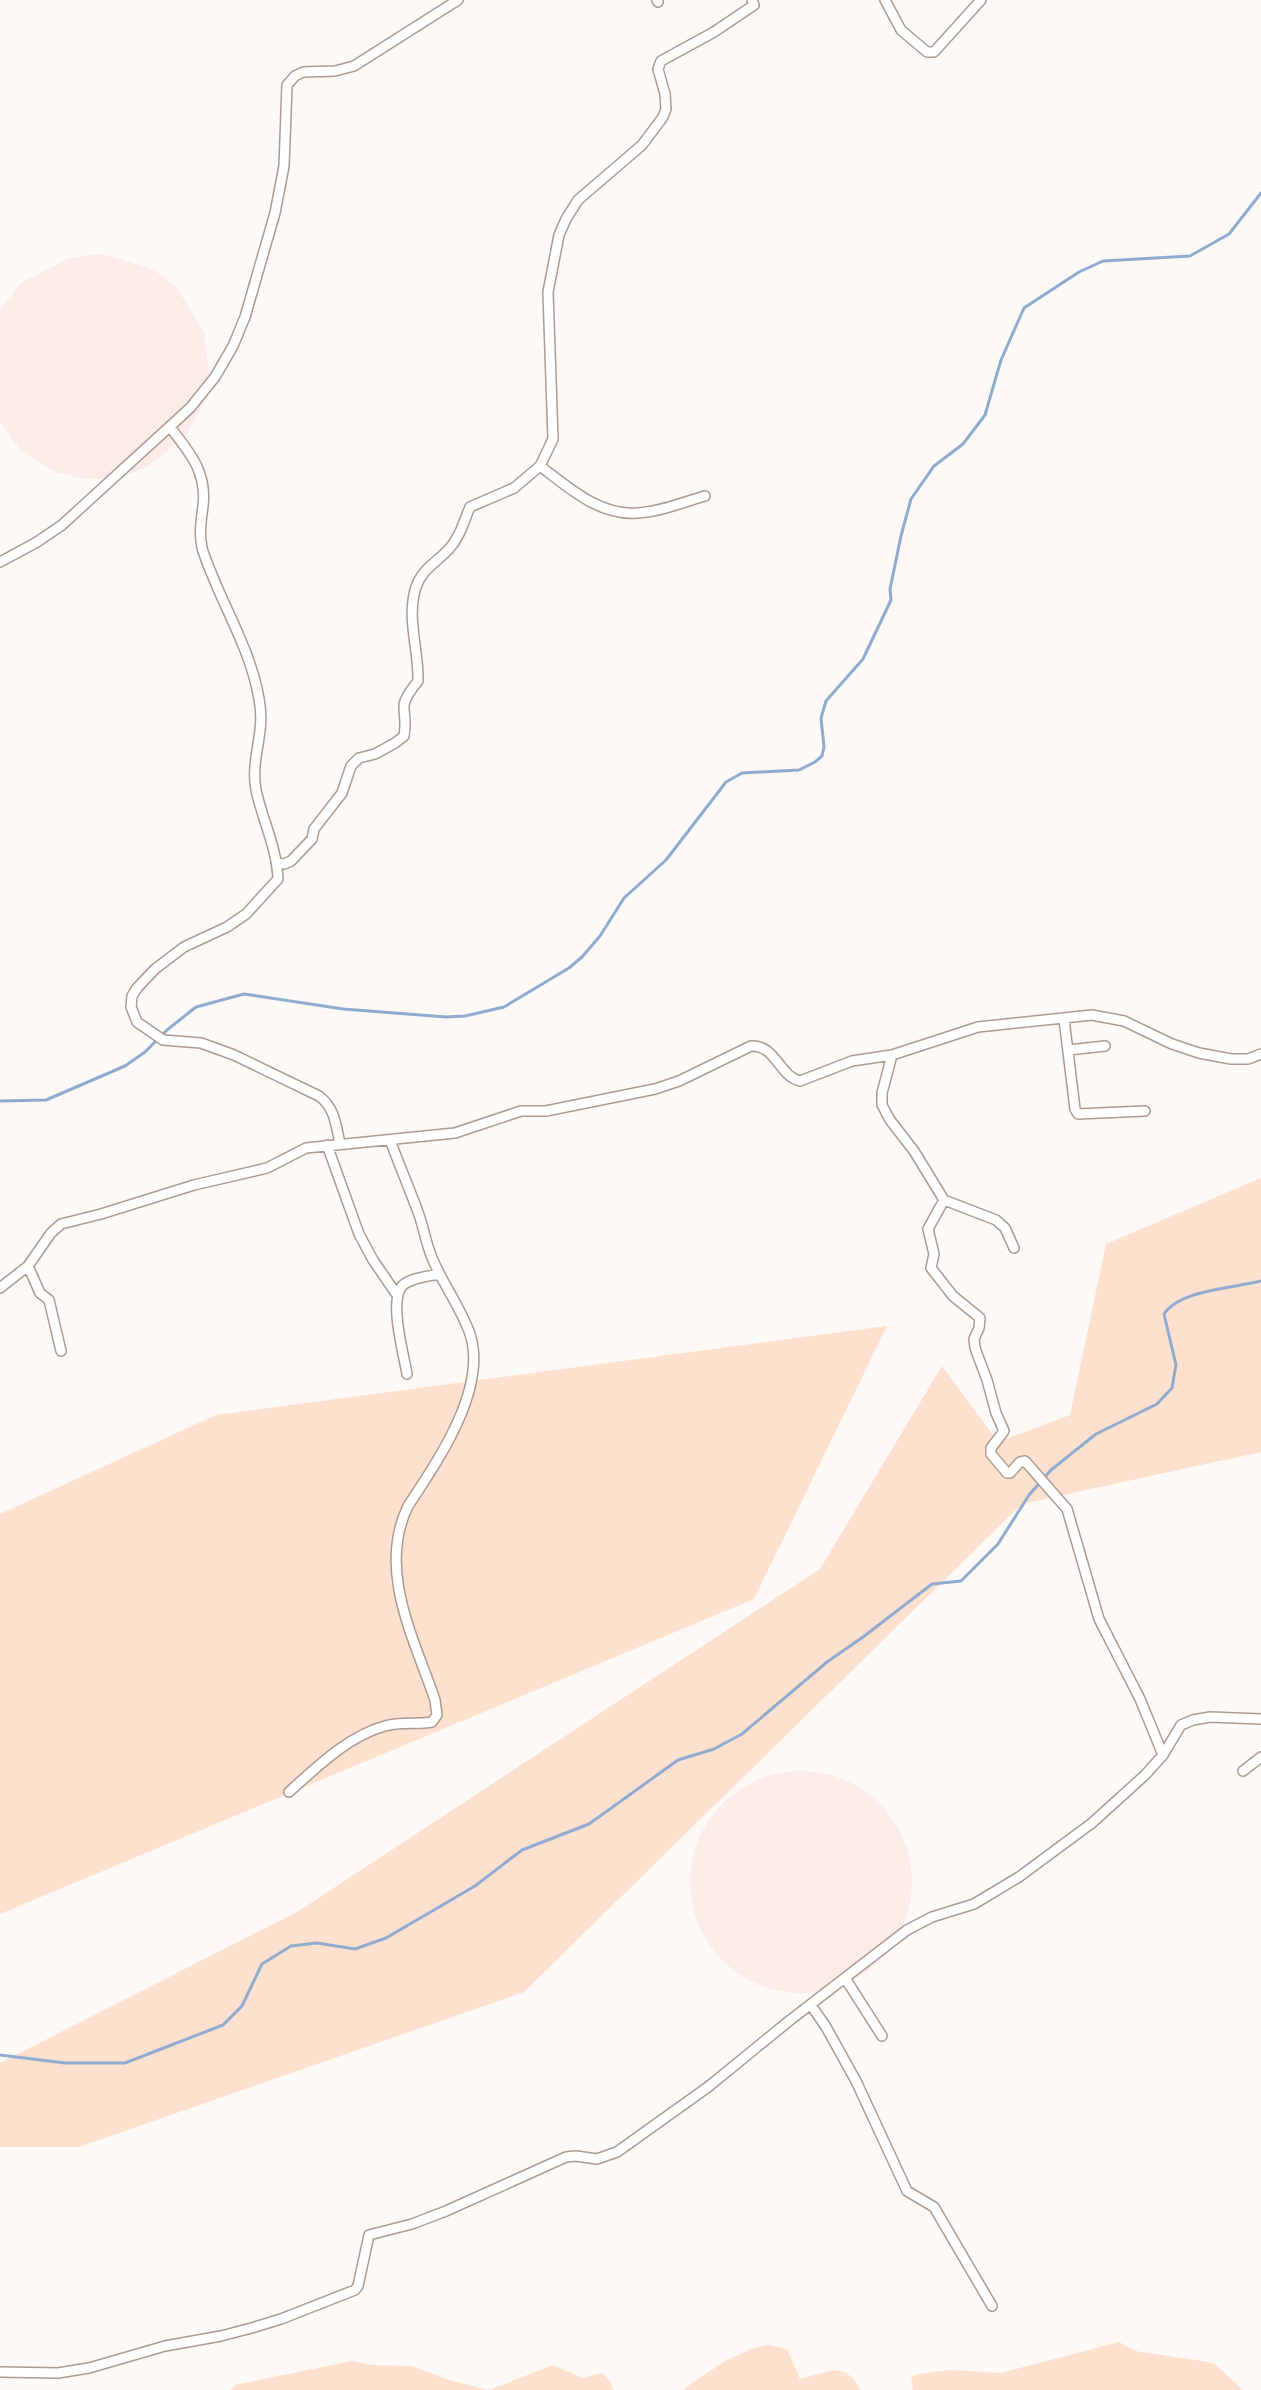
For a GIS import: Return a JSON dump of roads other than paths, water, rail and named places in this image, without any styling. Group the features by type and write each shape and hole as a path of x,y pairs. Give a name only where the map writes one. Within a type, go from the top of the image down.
{"street":[{"path":"0,562 62,525 190,408 221,369 245,317 279,197 286,146 287,85 295,76 303,72 335,71 363,62 427,18 458,0"},
{"path":"277,862 284,864 291,861 312,840 314,829 342,793 348,771 359,758 375,754 404,736 405,722 402,708 404,699 418,681 413,614 416,588 422,575 430,564 454,543 472,504 514,488 540,466 553,439 548,292 555,250 566,219 578,200 642,145 663,117 666,109 658,69 661,61 714,32 753,3 763,0"},
{"path":"885,0 901,30 927,52 934,52 981,0"},
{"path":"170,427 202,475 204,486 200,525 202,548 256,684 262,727 254,777 260,807 277,862 278,879 246,914 227,927 184,947 155,969 137,988 131,1001 134,1014 137,1022 160,1038 201,1043 234,1055 319,1096 332,1111 340,1144"},
{"path":"540,466 579,495 615,512 637,514 705,496"},
{"path":"0,1288 28,1266 51,1233 62,1224 194,1185 267,1168 299,1150 327,1145 455,1133 521,1111 546,1111 655,1089 679,1081 751,1046 767,1050 791,1077 800,1081 852,1061 892,1055 978,1028 1092,1014 1116,1018 1172,1044 1218,1057 1242,1059 1261,1054"},
{"path":"1064,1019 1075,1109 1078,1114 1145,1111"},
{"path":"1068,1050 1105,1046"},
{"path":"892,1055 882,1093 882,1105 890,1120 915,1151 944,1200 996,1220 1005,1228 1014,1248"},
{"path":"289,1792 341,1748 368,1732 400,1722 432,1722 437,1714 435,1700 401,1603 395,1564 396,1543 402,1518 461,1415 473,1365 472,1344 467,1326 439,1274 390,1140"},
{"path":"327,1145 359,1234 373,1260 397,1295 399,1330 407,1374"},
{"path":"944,1200 928,1229 934,1254 932,1268 953,1296 980,1318 974,1340 975,1348 1004,1431 991,1448 991,1454 1007,1473 1010,1473 1020,1462 1025,1461 1067,1509 1100,1619 1140,1699 1163,1755"},
{"path":"28,1266 40,1293 49,1300 61,1351"},
{"path":"397,1295 404,1284 439,1274"},
{"path":"0,2372 58,2373 89,2368 165,2346 221,2336 281,2319 355,2290 358,2286 369,2235 412,2224 446,2211 566,2157 597,2159 617,2152 708,2087 907,1930 932,1917 974,1904 1019,1877 1092,1823 1145,1775 1163,1755 1177,1728 1186,1722 1210,1717 1261,1719"},
{"path":"1243,1771 1261,1757"},
{"path":"845,1978 882,2036"},
{"path":"811,2005 856,2081 907,2191 934,2206 992,2306"}],"waterway":[{"path":"0,1101 46,1100 125,1066 145,1052 167,1030 196,1007 244,994 343,1009 446,1017 465,1016 504,1007 569,968 600,936 624,898 666,860 726,782 742,773 799,770 822,756 824,747 821,718 826,701 863,659 891,600 890,589 911,499 934,466 963,444 985,415 1001,360 1024,308 1079,272 1103,261 1190,256 1229,234 1261,193"},
{"path":"0,2055 65,2063 125,2063 223,2025 242,2006 262,1964 291,1946 317,1943 355,1949 386,1938 475,1886 522,1850 589,1824 678,1760 714,1749 742,1734 827,1662 932,1584 961,1581 998,1544 1029,1495 1051,1470 1096,1434 1157,1404 1172,1388 1176,1365 1164,1314 1172,1306 1208,1291 1261,1281"}]}
